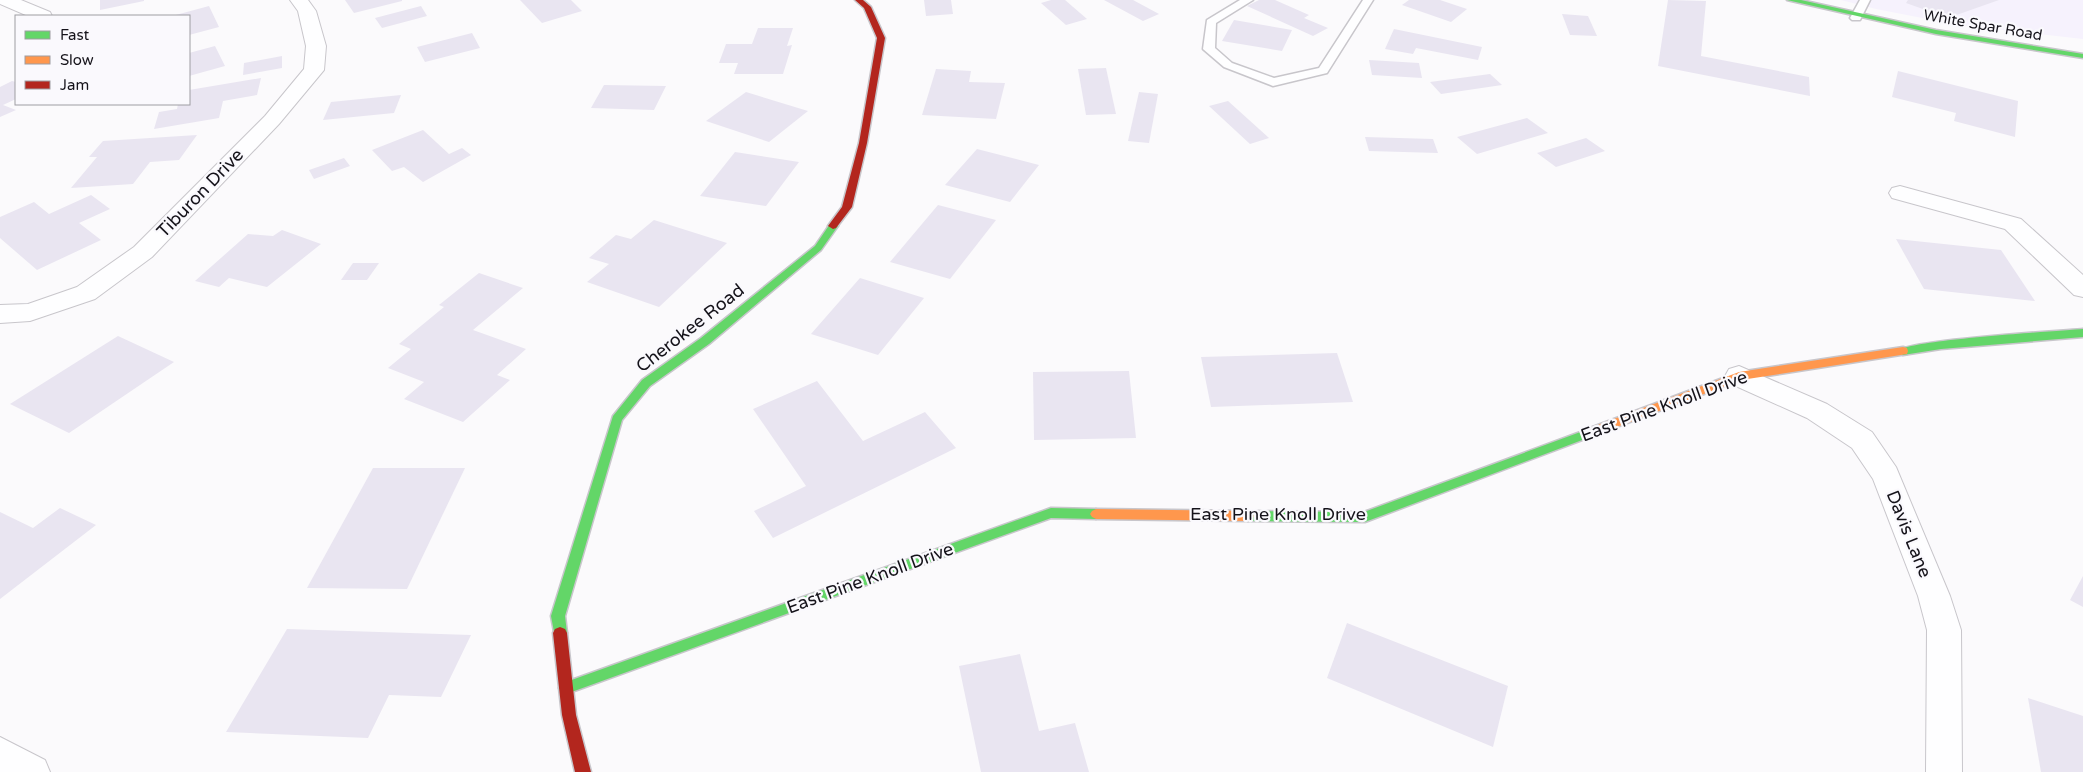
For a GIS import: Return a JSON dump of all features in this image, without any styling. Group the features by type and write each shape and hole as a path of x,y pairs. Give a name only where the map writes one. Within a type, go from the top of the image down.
{"street":[{"path":"6,0 42,15"},
{"name":"Tiburon Drive","path":"0,314 30,312 86,293 143,252 272,120 314,70 316,46 307,11 299,0"},
{"name":"Cherokee Road","path":"583,772 569,715 558,616 617,419 646,383 705,341 818,248 847,207 863,142 881,38 867,7 859,0"},
{"name":"White Spar Road","path":"1792,0 1856,18 2014,46 2083,56"},
{"path":"1900,193 2013,224 2083,289"},
{"name":"East Pine Knoll Drive","path":"566,688 1051,513 1365,517 1739,376 1941,344 2083,333"},
{"name":"Davis Lane","path":"1739,376 1817,411 1862,440 1886,475 1934,596 1944,630 1944,772"},
{"path":"0,754 32,772"}],"lane":[{"path":"1248,0 1211,22 1210,49 1228,65 1273,82 1324,71 1368,0"},
{"path":"1856,18 1865,0"}],"shaded area":[{"path":"1841,0 2083,0 2083,39 1958,25"}],"building":[{"path":"100,0 144,0 144,1 100,10"},
{"path":"345,0 402,0 402,1 354,13"},
{"path":"520,0 571,0 582,11 542,23"},
{"path":"924,0 951,0 953,14 926,16"},
{"path":"1051,0 1065,0 1087,19 1066,25 1041,3"},
{"path":"1104,0 1133,0 1159,14 1143,21"},
{"path":"1259,0 1275,0 1309,15 1304,18 1328,28 1313,36 1247,6"},
{"path":"1409,0 1440,0 1467,9 1451,22 1402,5"},
{"path":"1668,0 1706,1 1701,56 1809,77 1810,96 1658,66"},
{"path":"1908,0 1999,0 1948,18 1906,3"},
{"path":"209,6 219,27 190,35 190,15 176,15"},
{"path":"421,6 427,16 382,28 375,18"},
{"path":"1562,14 1588,16 1597,36 1570,35"},
{"path":"1234,20 1292,30 1282,51 1222,41"},
{"path":"758,28 793,28 787,46 792,45 783,74 734,74 738,63 719,63 726,44 752,44"},
{"path":"1394,29 1482,47 1478,60 1416,48 1413,54 1385,49"},
{"path":"472,33 480,48 425,62 417,47"},
{"path":"215,46 225,66 190,76 190,53"},
{"path":"282,56 282,68 243,75 244,63"},
{"path":"1369,60 1419,63 1422,78 1372,75"},
{"path":"1106,68 1116,114 1086,115 1078,69"},
{"path":"936,69 971,71 969,82 1005,83 996,119 922,115"},
{"path":"1898,71 2018,101 2015,137 1954,121 1956,113 1892,97"},
{"path":"1490,74 1502,85 1441,94 1430,82"},
{"path":"261,78 257,95 223,101 219,118 154,129 159,112 177,109 178,105 190,105 190,90"},
{"path":"12,81 15,82 15,99 3,105 16,110 0,117 0,87"},
{"path":"604,85 666,86 654,110 591,108"},
{"path":"746,92 808,111 769,142 706,121"},
{"path":"1139,92 1158,94 1149,143 1128,141"},
{"path":"401,95 394,113 323,120 331,102"},
{"path":"1228,101 1269,138 1250,144 1209,106"},
{"path":"1527,118 1548,133 1477,154 1457,137"},
{"path":"423,130 449,154 462,148 471,155 423,182 404,167 392,171 372,150"},
{"path":"197,135 179,160 150,162 133,184 71,188 97,157 89,157 103,141"},
{"path":"1365,137 1433,139 1438,153 1369,151"},
{"path":"1586,138 1605,151 1556,167 1537,153"},
{"path":"977,149 1039,165 1010,202 945,185"},
{"path":"735,152 799,162 766,206 700,196"},
{"path":"344,158 350,166 314,179 309,170"},
{"path":"91,195 110,209 79,223 101,240 37,270 0,238 0,217 34,202 49,214"},
{"path":"938,205 996,220 950,279 890,262"},
{"path":"654,220 727,243 659,307 587,282 609,264 589,258 616,235 631,239"},
{"path":"282,230 321,244 267,287 229,278 219,287 195,281 248,234 273,236"},
{"path":"1896,239 2001,250 2035,301 1924,289"},
{"path":"353,263 379,263 367,280 341,280"},
{"path":"479,273 523,288 473,330 526,349 497,375 510,380 463,422 404,399 424,382 388,368 411,349 399,344 444,307 439,305"},
{"path":"860,278 924,298 878,355 811,334"},
{"path":"118,336 174,362 69,433 10,404"},
{"path":"1337,353 1353,402 1211,407 1201,357"},
{"path":"1129,371 1136,438 1034,440 1033,372"},
{"path":"817,381 863,441 925,412 956,448 773,538 754,511 806,486 753,409"},
{"path":"373,468 465,468 407,589 307,588"},
{"path":"60,508 96,525 0,599 0,512 33,528"},
{"path":"2083,576 2083,607 2070,600"},
{"path":"1347,623 1508,686 1493,747 1327,678"},
{"path":"287,629 471,635 441,697 389,695 368,738 226,732"},
{"path":"1020,654 1039,731 1075,723 1089,772 981,772 959,666"},
{"path":"2028,698 2083,716 2083,772 2041,772"}],"traffic: fast":[{"path":"1791,0 1936,32 2083,56"},
{"path":"560,633 558,616 617,419 646,383 705,341 818,248 833,226"},
{"path":"1903,351 1941,345 2083,333"},
{"path":"1248,516 1365,517 1594,431"},
{"path":"566,688 1051,513 1096,514"}],"traffic: slow":[{"path":"1594,431 1739,376 1903,351"},
{"path":"1096,514 1248,516"}],"traffic: jam":[{"path":"833,226 847,207 863,143 881,38 867,7 859,0"},
{"path":"560,633 569,715 583,772"}]}
